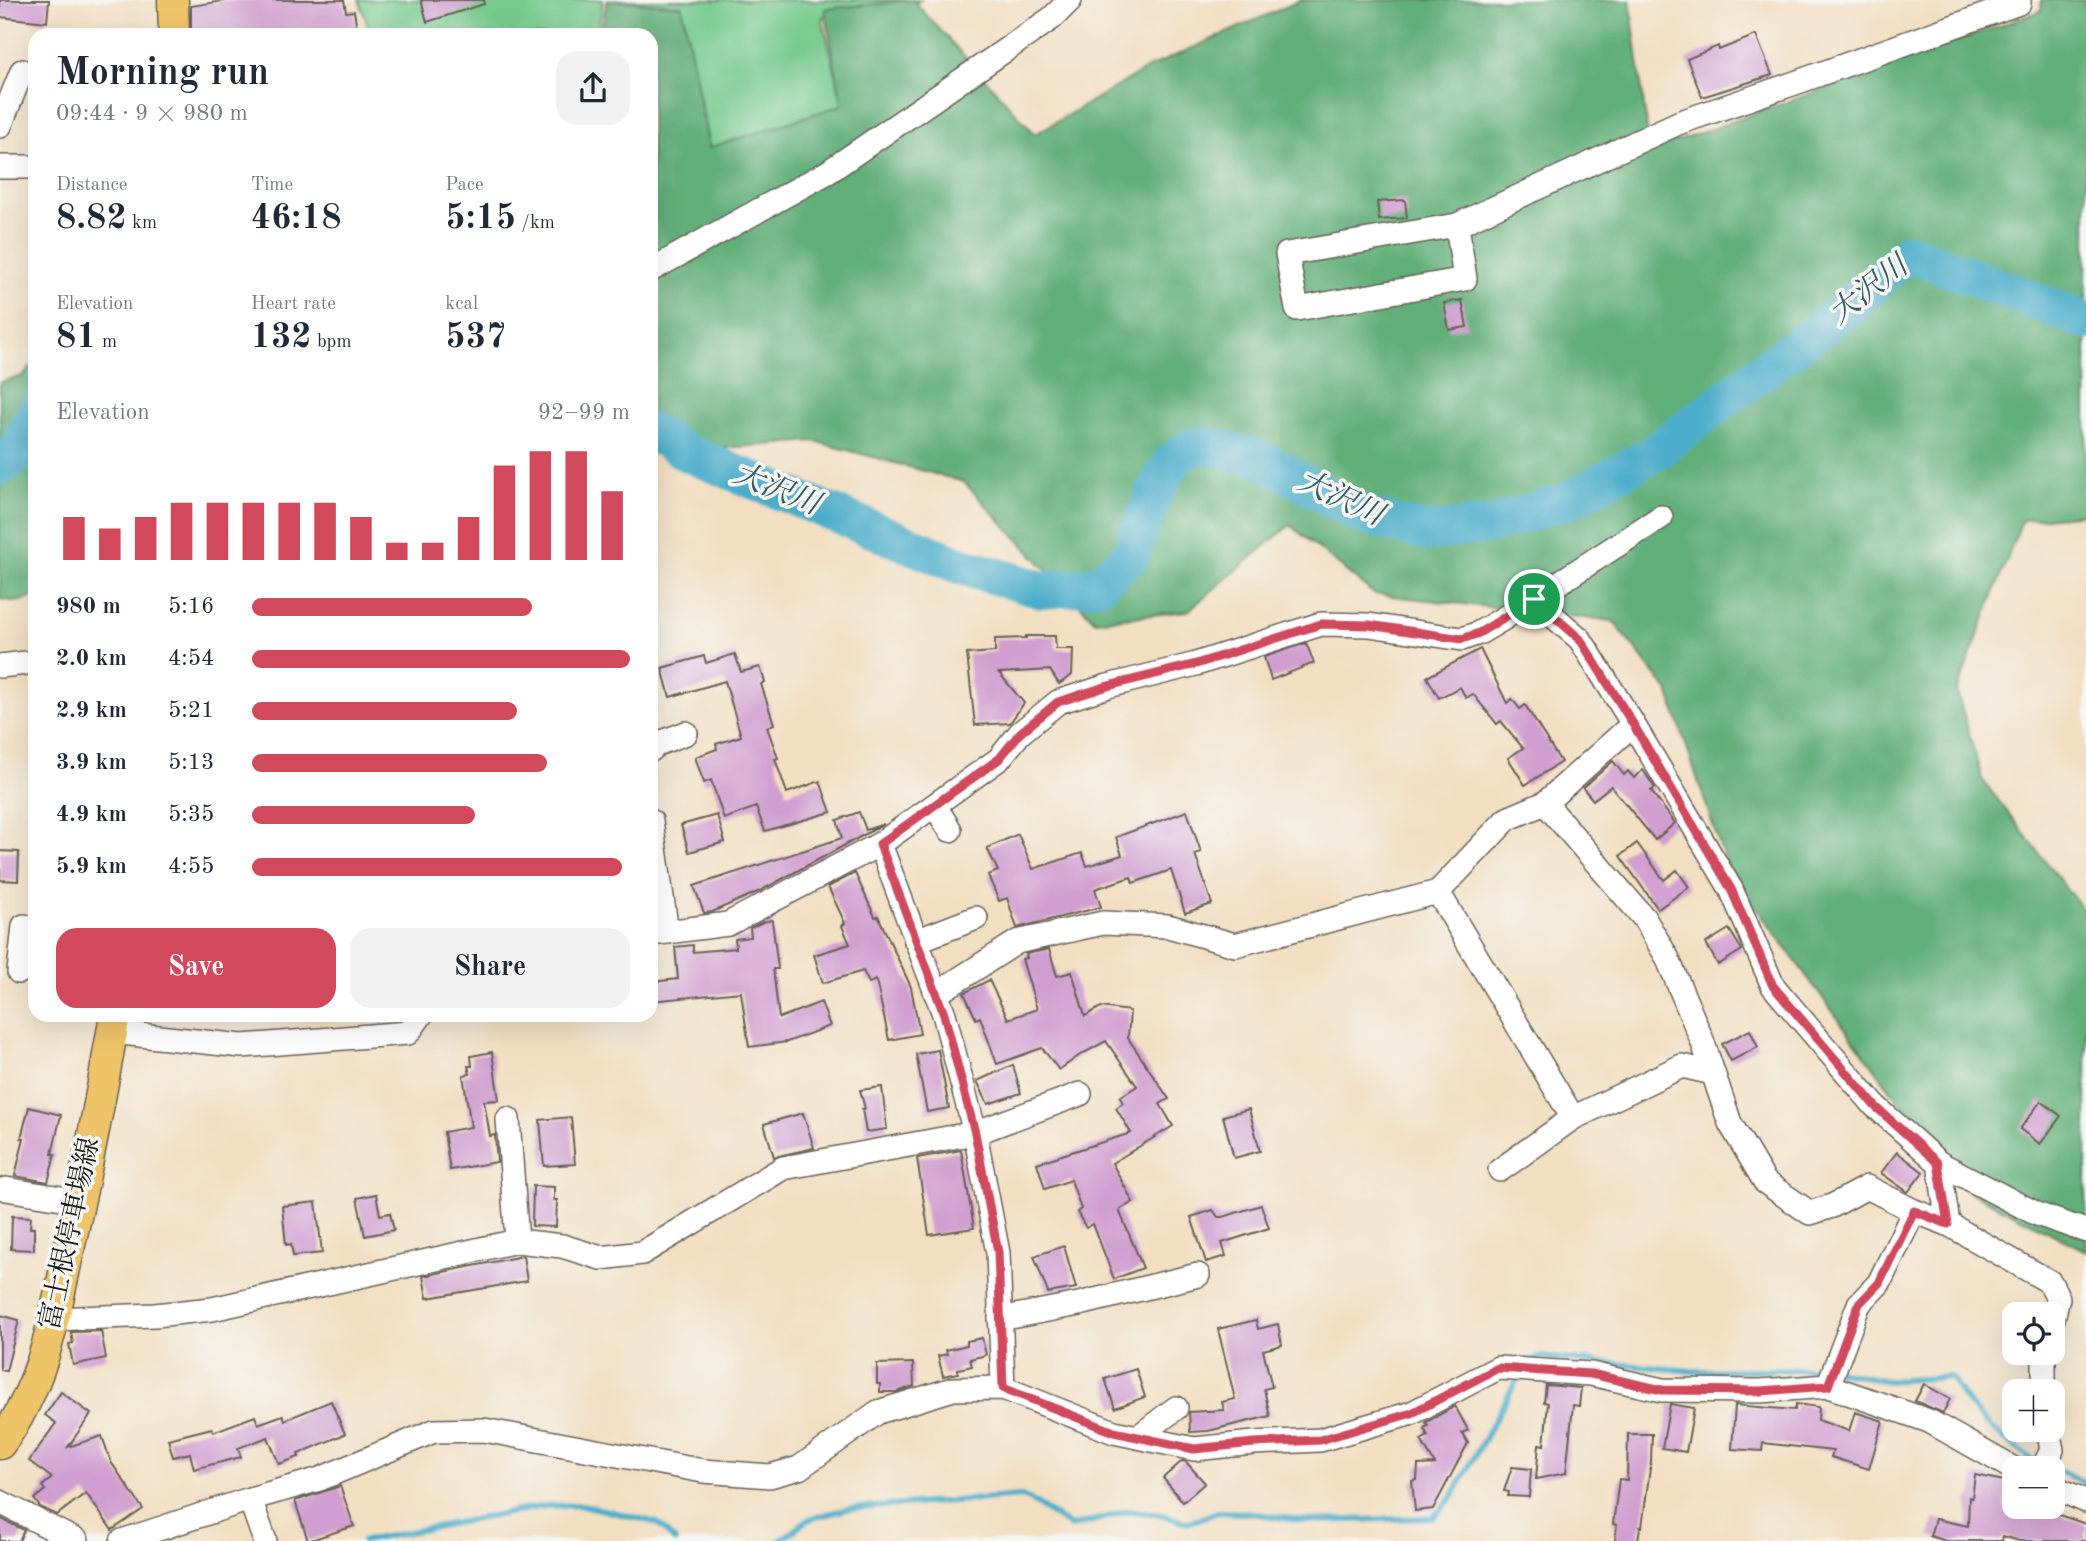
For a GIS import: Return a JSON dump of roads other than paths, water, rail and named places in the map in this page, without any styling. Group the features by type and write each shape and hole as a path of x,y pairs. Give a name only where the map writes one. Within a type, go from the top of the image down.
{"main road":[{"path":"173,0 174,28"},
{"name":"富士根停車場線","path":"0,1444 16,1423 40,1371 80,1201 114,1023"}],"street":[{"path":"658,266 828,172 1052,18 1070,0"},
{"path":"1457,225 1465,279 1297,309 1287,254 1457,225 1678,123 2019,3 2019,0"},
{"path":"0,126 22,71"},
{"path":"0,167 28,167"},
{"path":"659,933 728,924 880,844 999,759 1020,733 1058,702 1108,686 1196,664 1321,624 1369,625 1462,639 1479,633 1661,517"},
{"path":"1534,599 1580,639 1633,724 1731,889 1773,986 1875,1106 1938,1163 2037,1214 2086,1231"},
{"path":"0,666 28,663"},
{"path":"936,994 1017,942 1103,923 1168,926 1235,945 1438,892 1507,819 1545,803 1633,724"},
{"path":"658,744 686,733"},
{"path":"1545,803 1644,918 1667,957 1730,1123 1765,1182 1810,1213 1832,1206 1867,1187 1914,1211 1948,1224 2050,1282 2058,1298 2057,1302"},
{"path":"934,806 950,830"},
{"path":"880,844 944,1014 975,1133 998,1252 1003,1388"},
{"path":"1438,892 1573,1118"},
{"path":"916,941 976,918"},
{"path":"18,972 24,926"},
{"path":"114,1023 242,1046 408,1033 416,1022"},
{"path":"1500,1170 1573,1118 1682,1066 1713,1073"},
{"path":"53,1319 212,1310 517,1241 562,1246 601,1258 642,1253 783,1168 975,1133 1080,1094"},
{"path":"508,1119 517,1241"},
{"path":"1938,1163 1948,1224"},
{"path":"6,1189 80,1201"},
{"path":"1828,1386 1859,1304 1879,1283 1914,1211"},
{"path":"1000,1319 1079,1304 1198,1275"},
{"path":"122,1541 320,1479 435,1431 485,1430 703,1471 771,1476 799,1468 878,1412 953,1389 1003,1388 1114,1432 1194,1449 1320,1440 1412,1413 1498,1368 1591,1374 1662,1390 1760,1391 1828,1386 1928,1421 2002,1462"},
{"path":"1138,1437 1176,1408"},
{"path":"2065,1492 2086,1501"},
{"path":"250,1499 265,1541"},
{"path":"0,1502 77,1541"}],"waterway":[{"name":"大沢川","path":"658,435 689,454 959,565 1042,590 1098,585 1130,556 1155,491 1173,460 1196,445 1224,449 1263,460 1360,515 1427,532 1490,525 1566,501 1651,455 1855,302 1908,252 2086,321"},
{"name":"大沢川","path":"0,466 13,458 28,427"},
{"path":"1528,1362 1540,1357 1692,1371 1827,1369 1888,1381 1951,1377 1978,1415 2027,1456"},
{"path":"780,1541 809,1519 847,1509 1021,1496 1071,1527 1128,1511 1155,1513 1188,1523 1218,1512 1250,1513 1306,1521 1432,1518 1451,1499 1520,1374"},
{"path":"2065,1474 2086,1483"},
{"path":"363,1541 544,1506 583,1505 658,1523 675,1541"}]}
